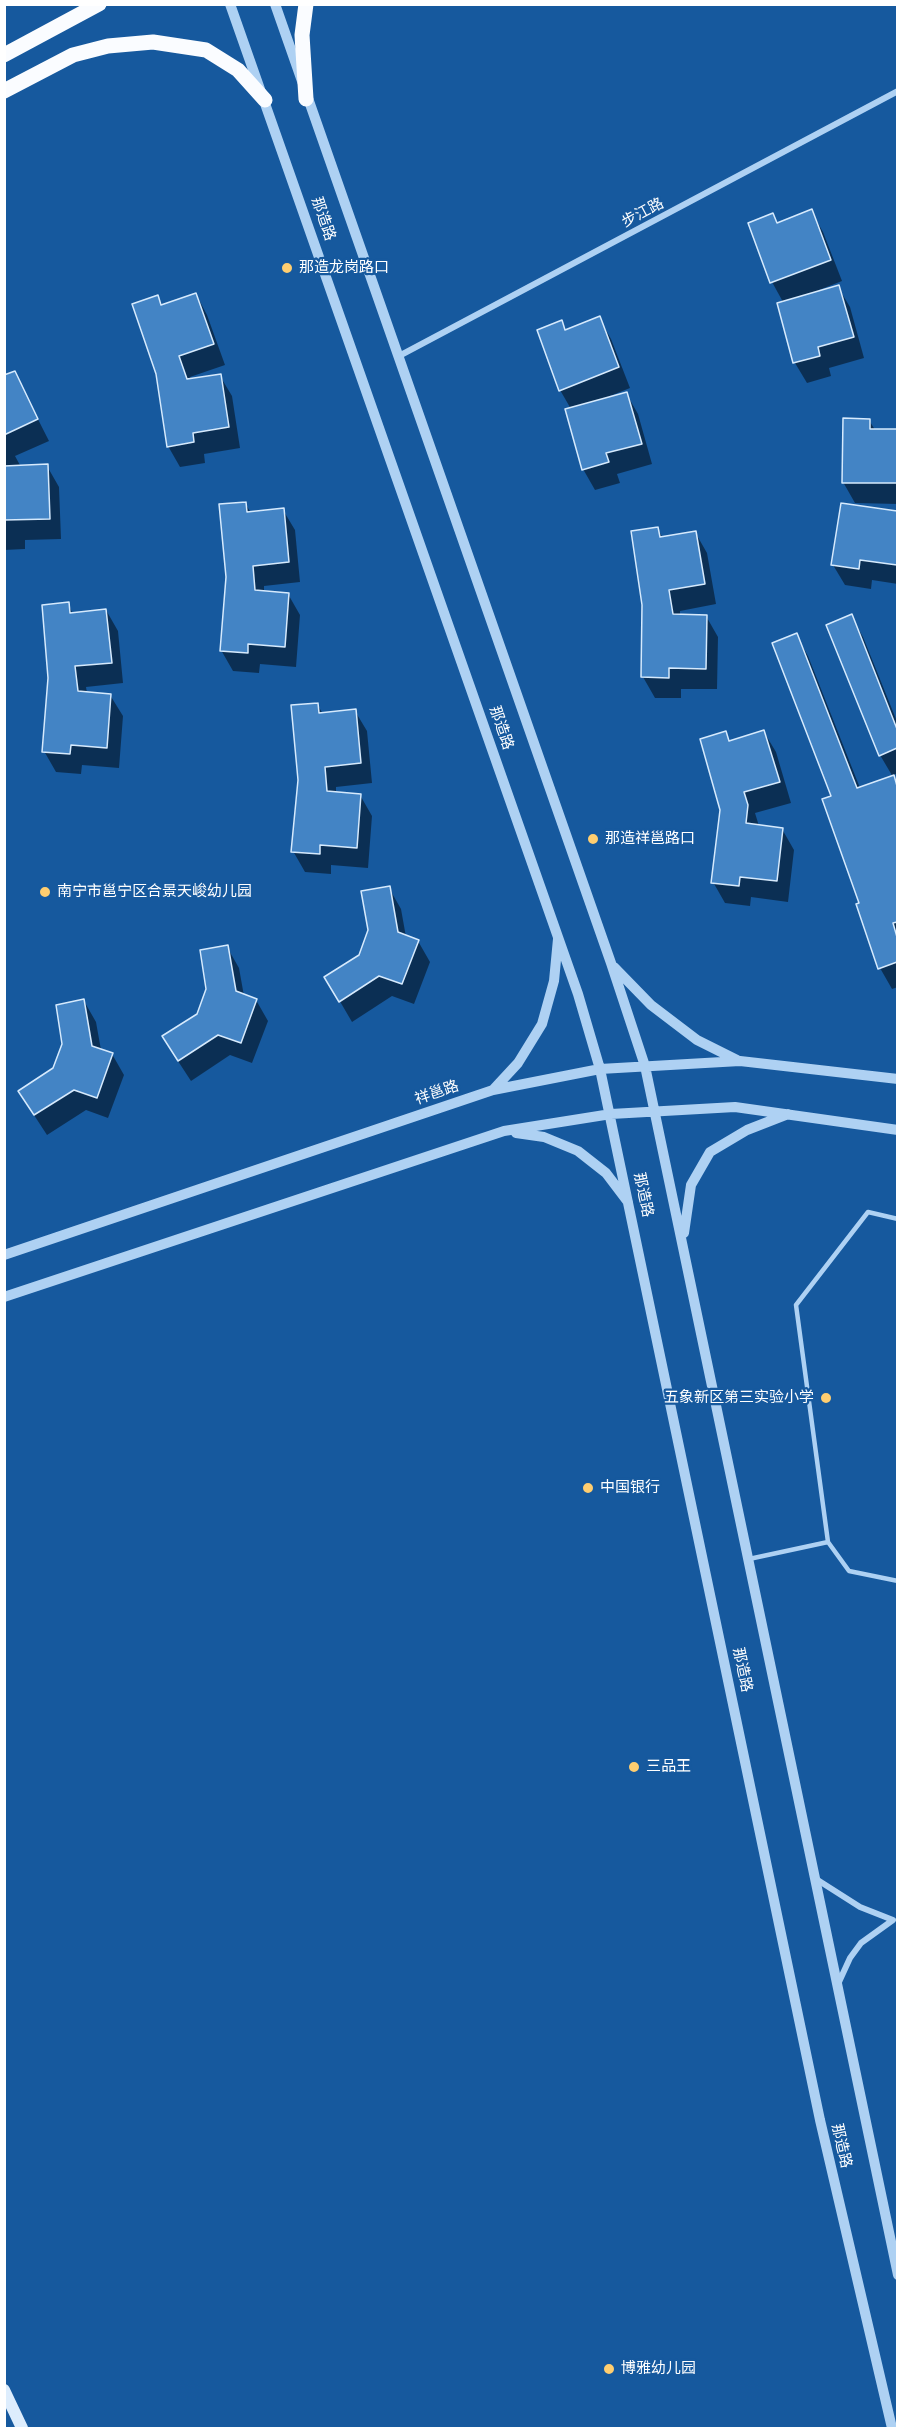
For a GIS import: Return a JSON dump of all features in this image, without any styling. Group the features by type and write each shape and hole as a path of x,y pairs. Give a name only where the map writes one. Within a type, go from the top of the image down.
{"main road":[{"path":"4,55 99,4"},
{"path":"306,4 302,35 306,99"},
{"path":"4,91 73,55 108,46 153,42 206,50 238,70 265,100"},
{"path":"4,2390 22,2428"}],"street":[{"name":"那造路","path":"230,4 558,936 600,1069 820,2120 892,2428"},
{"name":"那造路","path":"275,4 306,99 399,356 645,1066 897,2275"},
{"name":"步江路","path":"399,356 897,91"},
{"path":"493,1090 518,1063 542,1024 554,981 558,936"},
{"path":"611,963 651,1005 697,1040 740,1061"},
{"name":"祥邕路","path":"4,1255 493,1090 600,1069 740,1061 897,1079"},
{"path":"4,1297 504,1131 611,1114 735,1107 791,1113 897,1130"},
{"path":"683,1241 691,1185 710,1152 747,1130 791,1113"},
{"path":"504,1131 544,1137 578,1151 606,1173 630,1206"},
{"path":"814,1877 860,1907 895,1920"},
{"path":"837,1985 850,1958 861,1943 895,1920"}],"lane":[{"path":"897,1219 868,1212 796,1305 828,1542 849,1571 897,1581"},
{"path":"749,1559 828,1542"}],"building":[{"path":"812,209 831,260 770,283 748,223 773,213 777,223"},
{"path":"839,285 854,337 818,347 820,356 793,363 777,303"},
{"path":"196,293 214,344 179,356 187,379 221,374 229,427 193,433 194,442 167,447 156,374 132,304 158,295 161,305"},
{"path":"600,316 619,367 559,391 537,330 562,320 565,330"},
{"path":"15,371 38,419 4,435 4,375"},
{"path":"627,392 642,444 606,453 609,462 582,470 565,409"},
{"path":"843,418 870,419 870,429 897,429 897,483 842,483"},
{"path":"48,464 50,519 4,520 4,466"},
{"path":"246,502 247,512 284,508 289,562 253,566 255,590 289,593 285,647 248,644 248,653 220,651 226,577 219,504"},
{"path":"841,503 897,511 897,565 860,560 859,569 831,565"},
{"path":"658,527 660,537 696,531 705,584 669,590 673,614 707,615 706,669 669,668 669,678 641,677 642,605 631,531"},
{"path":"69,602 70,613 106,609 112,663 75,666 78,691 111,694 107,748 71,745 70,754 42,752 48,678 42,605"},
{"path":"852,614 897,729 897,748 879,756 826,625"},
{"path":"797,633 857,788 894,775 897,786 897,922 893,923 897,937 897,962 878,969 856,904 859,903 822,799 831,796 772,643"},
{"path":"318,703 319,713 356,709 361,763 325,767 327,791 361,794 357,848 320,845 320,854 291,852 298,780 291,705"},
{"path":"764,730 780,782 744,792 748,805 746,823 783,828 777,881 740,877 739,886 711,883 720,810 700,739 726,731 729,741"},
{"path":"390,886 398,932 419,940 402,984 379,976 339,1002 324,977 359,955 368,930 361,891"},
{"path":"228,945 236,991 257,999 241,1043 218,1035 178,1061 162,1036 197,1014 206,989 200,950"},
{"path":"84,999 92,1046 113,1053 97,1098 74,1090 34,1115 18,1091 53,1068 62,1044 56,1005"}],"place":[{"name":"那造龙岗路口","path":"287,268"},
{"name":"那造祥邕路口","path":"593,839"},
{"name":"南宁市邕宁区合景天峻幼儿园","path":"45,892"},
{"name":"五象新区第三实验小学","path":"826,1398"},
{"name":"中国银行","path":"588,1488"},
{"name":"三品王","path":"634,1767"},
{"name":"博雅幼儿园","path":"609,2369"}]}
